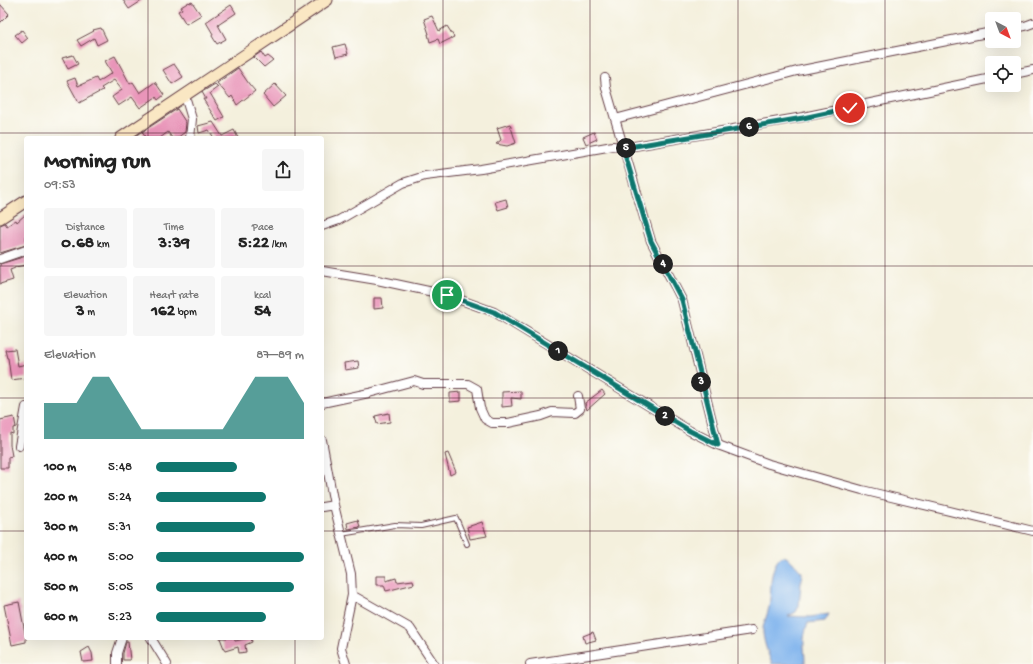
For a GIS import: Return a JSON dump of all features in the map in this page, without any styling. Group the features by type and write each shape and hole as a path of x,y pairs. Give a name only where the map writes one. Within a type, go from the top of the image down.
{"main road":[{"path":"124,136 186,96 327,0"},
{"path":"0,218 24,201"}],"street":[{"path":"1021,27 1033,22"},
{"path":"615,119 797,70 985,33"},
{"path":"1021,73 1033,70"},
{"path":"605,78 606,88 651,241 682,300 718,445"},
{"path":"324,225 339,220 403,183 425,176 481,169 613,146 623,148 803,118 985,79"},
{"path":"186,96 192,118 190,136"},
{"path":"0,259 24,251"},
{"path":"324,271 377,280 447,295 494,312 690,431 718,445 769,464 862,490 1033,531"},
{"path":"324,403 414,381 423,384 468,384 476,389 480,408 485,419 492,423 508,423 541,416 552,412 575,413 580,409 578,396"},
{"path":"20,446 24,420"},
{"path":"324,451 334,506 351,574 352,595 341,648 346,664"},
{"path":"324,507 334,506"},
{"path":"352,595 410,628 434,664"},
{"path":"530,664 752,630"},
{"path":"117,664 117,653 121,640"},
{"path":"153,640 167,664"}],"lane":[{"path":"341,534 395,525 422,526 456,518 467,544"}],"water":[{"path":"782,556 788,558 802,572 799,606 796,612 788,616 810,617 829,614 825,621 808,623 804,640 805,664 772,664 764,641 763,628 769,607 771,580 774,566"}],"building":[{"path":"123,0 143,0 129,9"},
{"path":"189,2 192,2 201,15 186,24 178,11"},
{"path":"0,4 9,14 0,23"},
{"path":"231,5 236,13 218,25 226,39 217,44 206,22"},
{"path":"432,16 439,31 447,26 454,37 440,44 438,39 430,42 424,19"},
{"path":"101,28 107,40 97,45 94,38 81,46 77,40 94,31 93,30"},
{"path":"22,30 28,38 22,43 15,35"},
{"path":"345,44 348,54 336,57 333,47"},
{"path":"261,52 265,58 268,56 273,60 264,67 254,57"},
{"path":"73,55 78,64 68,69 62,58"},
{"path":"115,56 130,84 133,82 140,93 155,82 164,95 158,100 156,97 140,108 132,97 118,106 112,97 122,90 114,80 101,88 103,90 79,103 67,81 75,78 78,86 96,78 98,82 112,73 105,61"},
{"path":"174,64 183,77 172,84 163,70"},
{"path":"238,68 255,91 237,105 232,96 230,98 217,83"},
{"path":"215,84 218,87 210,93 224,117 217,121 203,99 206,99 202,92"},
{"path":"275,84 286,96 273,107 263,95"},
{"path":"177,109 186,123 185,132 180,136 171,136 168,132 163,136 145,136 142,132"},
{"path":"213,122 222,136 213,136 209,130 199,133 198,126"},
{"path":"510,124 516,143 507,146 496,144 501,140 497,128"},
{"path":"234,130 237,136 222,136"},
{"path":"594,132 597,139 586,144 583,137"},
{"path":"506,199 508,207 498,210 495,202"},
{"path":"24,216 24,246 0,253 0,225 5,223 7,226 16,220 17,222"},
{"path":"24,257 24,265 15,267 10,270 13,280 0,284 0,264"},
{"path":"374,298 382,298 383,308 374,309"},
{"path":"15,349 18,366 24,364 24,378 11,380 8,358 5,350"},
{"path":"358,361 359,368 345,370 344,363"},
{"path":"602,390 605,394 587,410 585,403"},
{"path":"521,391 521,399 511,398 512,406 502,407 502,392"},
{"path":"461,392 461,401 450,402 450,393"},
{"path":"389,413 390,422 377,424 375,416"},
{"path":"14,417 16,427 13,428 13,434 10,433 12,456 8,457 8,468 0,468 0,420"},
{"path":"448,453 456,472 450,475 445,454"},
{"path":"358,520 360,527 348,529 347,523"},
{"path":"482,522 487,536 470,539 467,527"},
{"path":"376,576 386,576 386,581 396,578 397,582 413,580 414,584 386,591 384,585 376,585"},
{"path":"19,602 24,628 24,640 26,640 26,642 12,645 4,605"},
{"path":"593,632 596,640 585,643 583,636"},
{"path":"221,640 252,640 252,642 245,645 246,652 239,653 238,647 225,651"},
{"path":"126,642 128,642 130,660 123,660"},
{"path":"89,647 92,653 93,661 83,662 81,652"}],"route":[{"path":"447,295 494,312 690,431 718,445 693,351 682,300 651,241 623,148 803,118 850,108"}]}
